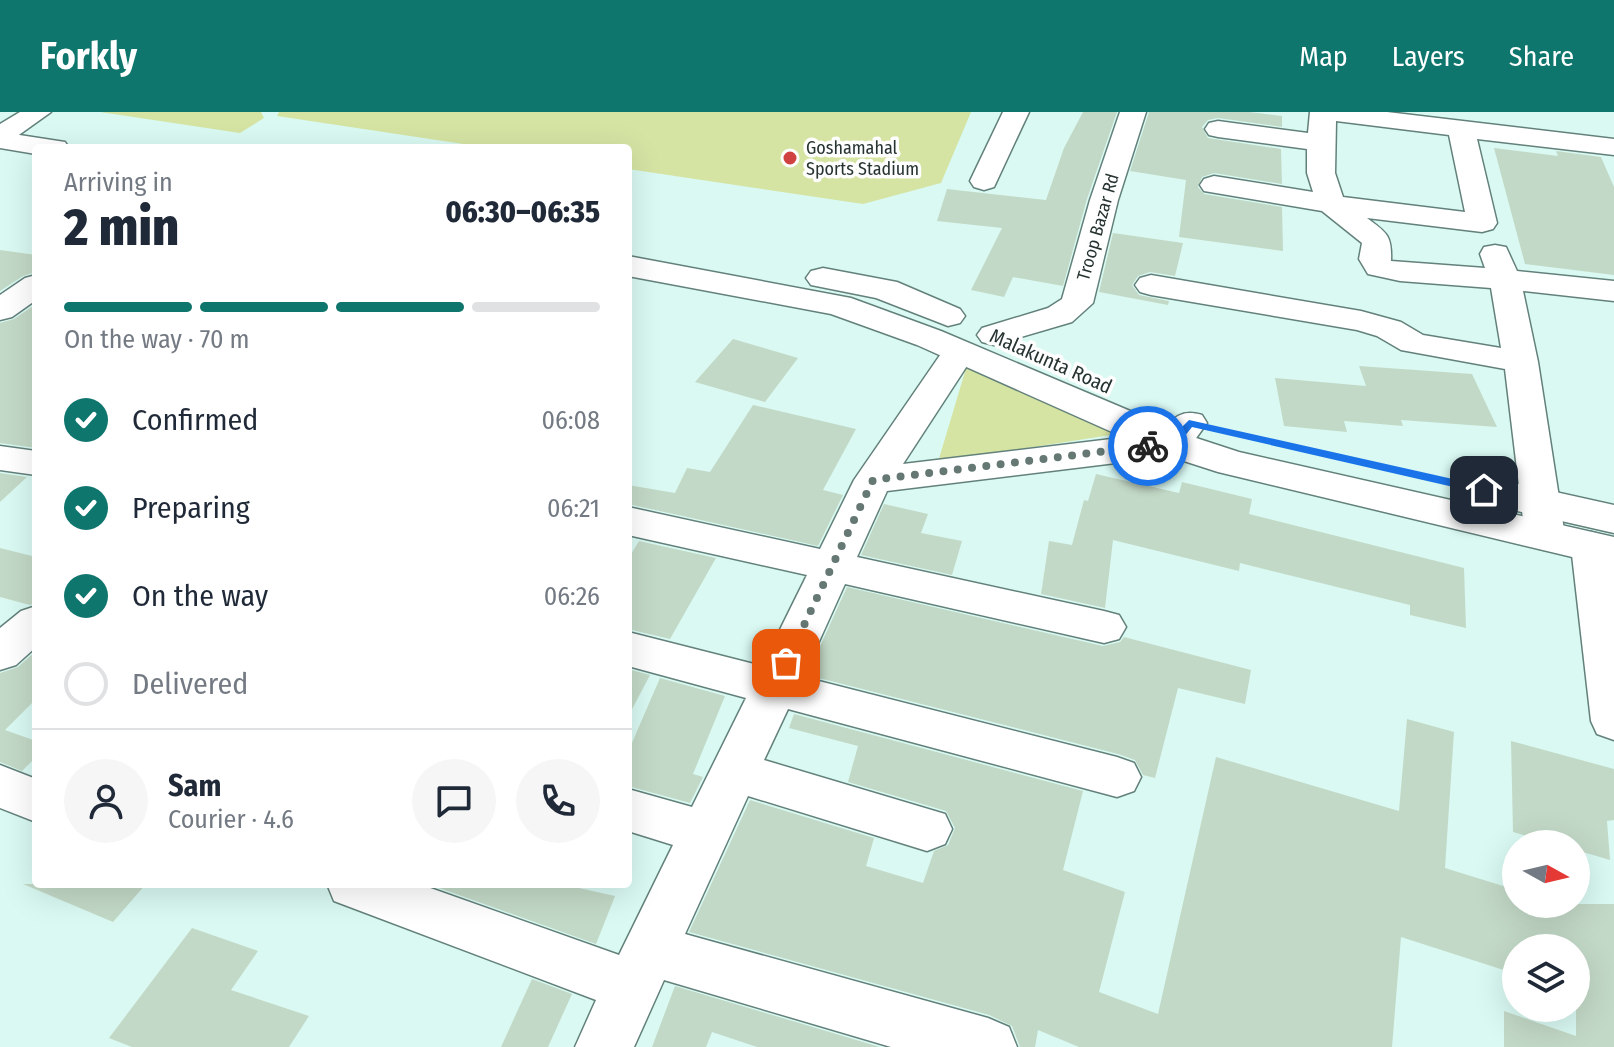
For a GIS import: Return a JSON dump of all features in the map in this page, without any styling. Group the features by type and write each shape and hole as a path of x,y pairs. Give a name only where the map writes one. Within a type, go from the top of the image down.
{"main road":[{"path":"0,138 33,144"},
{"path":"0,160 32,164"},
{"name":"Malakunta Road","path":"632,244 885,289 976,343"},
{"path":"632,267 839,305 976,343 1181,433 1232,463 1544,520 1606,539"}],"street":[{"path":"0,138 38,112"},
{"path":"984,181 1016,112"},
{"name":"Troop Bazar Rd","path":"976,343 1060,315 1077,303 1104,200 1133,112"},
{"path":"1614,147 1323,112 1321,173 1331,204 1374,238 1378,245 1375,259 1379,267 1400,272 1614,291"},
{"path":"1218,129 1321,143"},
{"path":"1461,129 1482,223 1505,279 1521,362 1544,520"},
{"path":"1214,185 1482,223"},
{"path":"1151,285 1361,321 1389,329 1413,343 1521,362"},
{"path":"0,310 32,288"},
{"path":"604,1047 873,480 976,343"},
{"path":"873,480 1181,433"},
{"path":"0,458 32,462"},
{"path":"632,522 1104,627"},
{"path":"1606,539 1614,721"},
{"path":"0,616 32,621"},
{"path":"0,653 32,625"},
{"path":"632,650 1117,777"},
{"path":"734,772 927,829"},
{"path":"0,786 32,799"},
{"path":"632,811 706,833"},
{"path":"367,888 641,969 988,1047"}],"green space":[{"path":"100,112 261,112 264,118 240,133"},
{"name":"Goshamahal Sports Stadium","path":"279,112 971,112 941,183 863,204 632,170 632,144 463,144 277,116"},
{"path":"967,365 1117,434 938,462"}],"building":[{"path":"1083,112 1117,112 1087,199 1063,286 1013,277 1004,297 971,290 1002,228 937,221 947,189 1046,200 1064,148"},
{"path":"1149,112 1249,112 1282,116 1282,127 1218,118 1208,120 1202,127 1208,138 1281,149 1282,184 1214,173 1202,177 1198,187 1204,194 1282,207 1283,251 1179,237 1186,180 1130,171"},
{"path":"1494,148 1558,156 1556,151 1601,157 1614,187 1614,275 1525,264"},
{"path":"1113,233 1183,243 1175,276 1150,272 1138,276 1132,285 1139,295 1169,301 1168,305 1099,292"},
{"path":"0,250 32,254 32,273 0,291"},
{"path":"32,307 32,447 0,443 0,323 14,319"},
{"path":"733,339 798,358 765,402 695,382"},
{"path":"1359,366 1472,374 1497,427 1401,420 1403,426 1344,421 1347,432 1284,426 1275,378 1366,386"},
{"path":"753,405 856,429 823,490 843,495 818,546 632,505 632,486 675,493 687,468 710,472"},
{"path":"0,473 27,477 0,502"},
{"path":"1096,474 1179,493 1182,482 1252,499 1249,514 1464,568 1466,628 1410,615 1410,605 1240,563 1239,571 1113,540 1105,608 1041,594 1049,541 1072,545 1084,500 1088,501"},
{"path":"884,504 928,514 921,533 962,541 952,575 861,555"},
{"path":"639,541 716,558 670,639 632,630 632,552"},
{"path":"0,548 32,556 32,604 0,597"},
{"path":"847,587 1103,646 1120,642 1124,637 1251,670 1245,704 1178,688 1155,778 1143,775 1135,760 1118,754 807,675"},
{"path":"32,655 32,703 5,730 32,740 32,761 22,771 0,762 0,673 18,667"},
{"path":"632,670 650,675 632,709"},
{"path":"660,678 725,696 693,774 703,777 690,803 632,787 632,743"},
{"path":"794,714 1083,791 1063,870 1125,892 1099,992 1158,1014 1216,757 1399,811 1407,719 1454,732 1445,868 1502,886 1502,918 1590,918 1590,904 1614,904 1614,1047 1504,1047 1504,1022 1536,1022 1576,1036 1576,1022 1590,1022 1590,934 1502,934 1502,969 1401,937 1392,1047 1079,1047 1038,1030 1035,1047 1020,1047 1012,1026 989,1015 689,932 750,800 874,838 866,866 923,883 934,851 948,845 955,828 946,811 848,782 858,746 789,728"},
{"path":"1511,741 1614,769 1614,820 1607,821 1610,860 1590,854 1590,830 1513,830"},
{"path":"32,888 143,888 113,922"},
{"path":"439,888 579,888 615,896 596,944"},
{"path":"192,928 258,951 231,990 309,1016 289,1047 132,1047 109,1038"},
{"path":"532,979 572,994 548,1047 501,1047"},
{"path":"675,986 880,1047 757,1047 712,1032 706,1047 652,1047"}],"way so far":[{"path":"786,663 873,480 1148,446"}],"place":[{"name":"Goshamahal Sports Stadium","path":"790,158"}],"route":[{"path":"1148,446 1173,444 1189,423 1484,490"}]}
